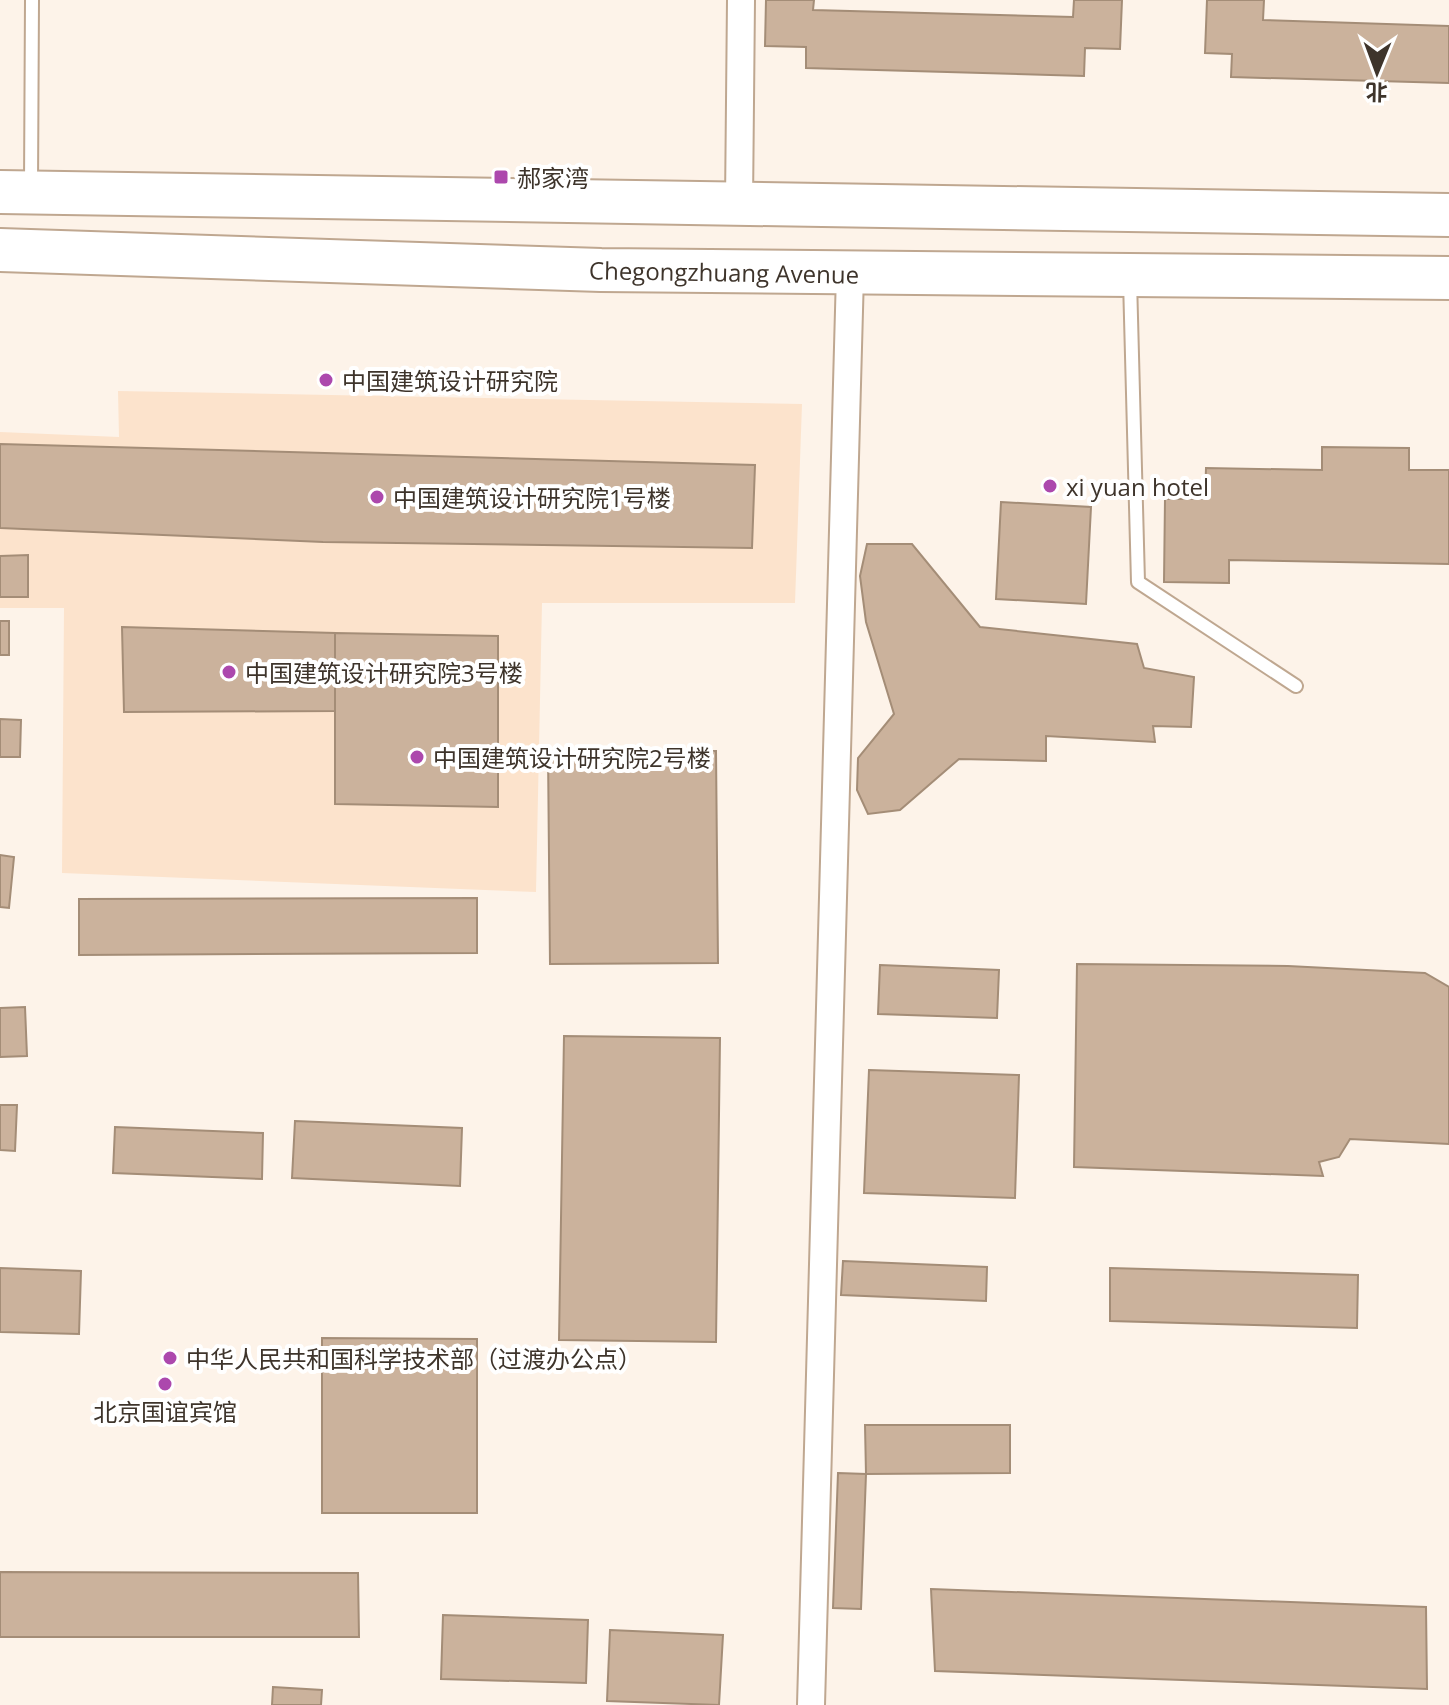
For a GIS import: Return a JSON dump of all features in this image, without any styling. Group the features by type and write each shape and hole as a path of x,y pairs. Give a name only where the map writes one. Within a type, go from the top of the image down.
{"main road":[{"path":"15,192 1449,215"},
{"name":"Chegongzhuang Avenue","path":"0,250 585,269 1449,278"}],"street":[{"path":"739,203 741,0"},
{"path":"811,1705 850,274"}],"lane":[{"path":"15,192 32,0"},
{"path":"1130,276 1138,582 1296,686"}],"shaded area":[{"name":"中国建筑设计研究院","path":"118,391 802,404 795,603 542,603 536,892 62,873 64,608 0,608 0,432 119,437"}],"building":[{"path":"766,0 814,0 813,10 1073,17 1074,0 1122,0 1120,49 1085,48 1084,76 806,68 806,47 765,46"},
{"path":"1207,0 1264,0 1263,20 1449,26 1449,83 1231,77 1232,54 1205,53"},
{"name":"中国建筑设计研究院1号楼","path":"0,444 755,465 752,548 323,542 0,528"},
{"path":"1322,447 1409,448 1409,470 1449,470 1449,564 1229,560 1229,583 1164,582 1165,499 1205,499 1206,468 1322,470"},
{"path":"1001,502 1091,507 1086,604 996,599"},
{"path":"867,544 912,544 980,627 1137,644 1144,668 1194,677 1191,727 1153,726 1155,742 1046,736 1046,761 959,759 900,810 868,814 857,790 858,758 894,714 866,622 860,576"},
{"path":"28,555 28,597 0,597 0,556"},
{"path":"0,621 9,621 9,655 0,655"},
{"name":"中国建筑设计研究院3号楼","path":"122,627 335,633 335,711 124,712"},
{"name":"中国建筑设计研究院2号楼","path":"335,633 498,636 498,807 335,804"},
{"path":"0,719 21,720 20,757 0,757"},
{"path":"716,751 718,963 550,964 548,752"},
{"path":"0,855 14,857 9,908 0,907"},
{"path":"477,898 477,953 79,955 79,899"},
{"path":"1077,964 1288,966 1425,973 1449,987 1449,1144 1350,1139 1339,1157 1319,1162 1323,1176 1074,1167"},
{"path":"880,965 999,970 997,1018 878,1014"},
{"path":"25,1007 27,1056 0,1057 0,1008"},
{"path":"564,1036 720,1038 716,1342 559,1340"},
{"path":"869,1070 1019,1075 1015,1198 864,1193"},
{"path":"0,1105 17,1105 15,1151 0,1150"},
{"path":"295,1121 462,1128 460,1186 292,1178"},
{"path":"115,1127 263,1133 262,1179 113,1173"},
{"path":"843,1261 987,1267 986,1301 841,1295"},
{"path":"0,1268 81,1271 79,1334 0,1332"},
{"path":"1110,1268 1358,1275 1357,1328 1110,1321"},
{"path":"322,1338 477,1339 477,1513 322,1513"},
{"path":"865,1425 1010,1425 1010,1473 866,1474"},
{"path":"838,1473 866,1474 861,1609 833,1608"},
{"path":"0,1572 358,1573 359,1637 0,1637"},
{"path":"931,1589 1426,1607 1427,1689 935,1671"},
{"path":"443,1615 588,1620 586,1683 441,1679"},
{"path":"610,1630 723,1635 719,1705 607,1701"},
{"path":"273,1687 322,1690 321,1705 272,1705"}],"place":[{"name":"郝家湾","path":"501,177"},
{"name":"中国建筑设计研究院","path":"326,380"},
{"name":"xi yuan hotel","path":"1050,486"},
{"name":"中国建筑设计研究院1号楼","path":"377,497"},
{"name":"中国建筑设计研究院3号楼","path":"229,672"},
{"name":"中国建筑设计研究院2号楼","path":"417,757"},
{"name":"中华人民共和国科学技术部（过渡办公点）","path":"170,1358"},
{"name":"北京国谊宾馆","path":"165,1384"}]}
